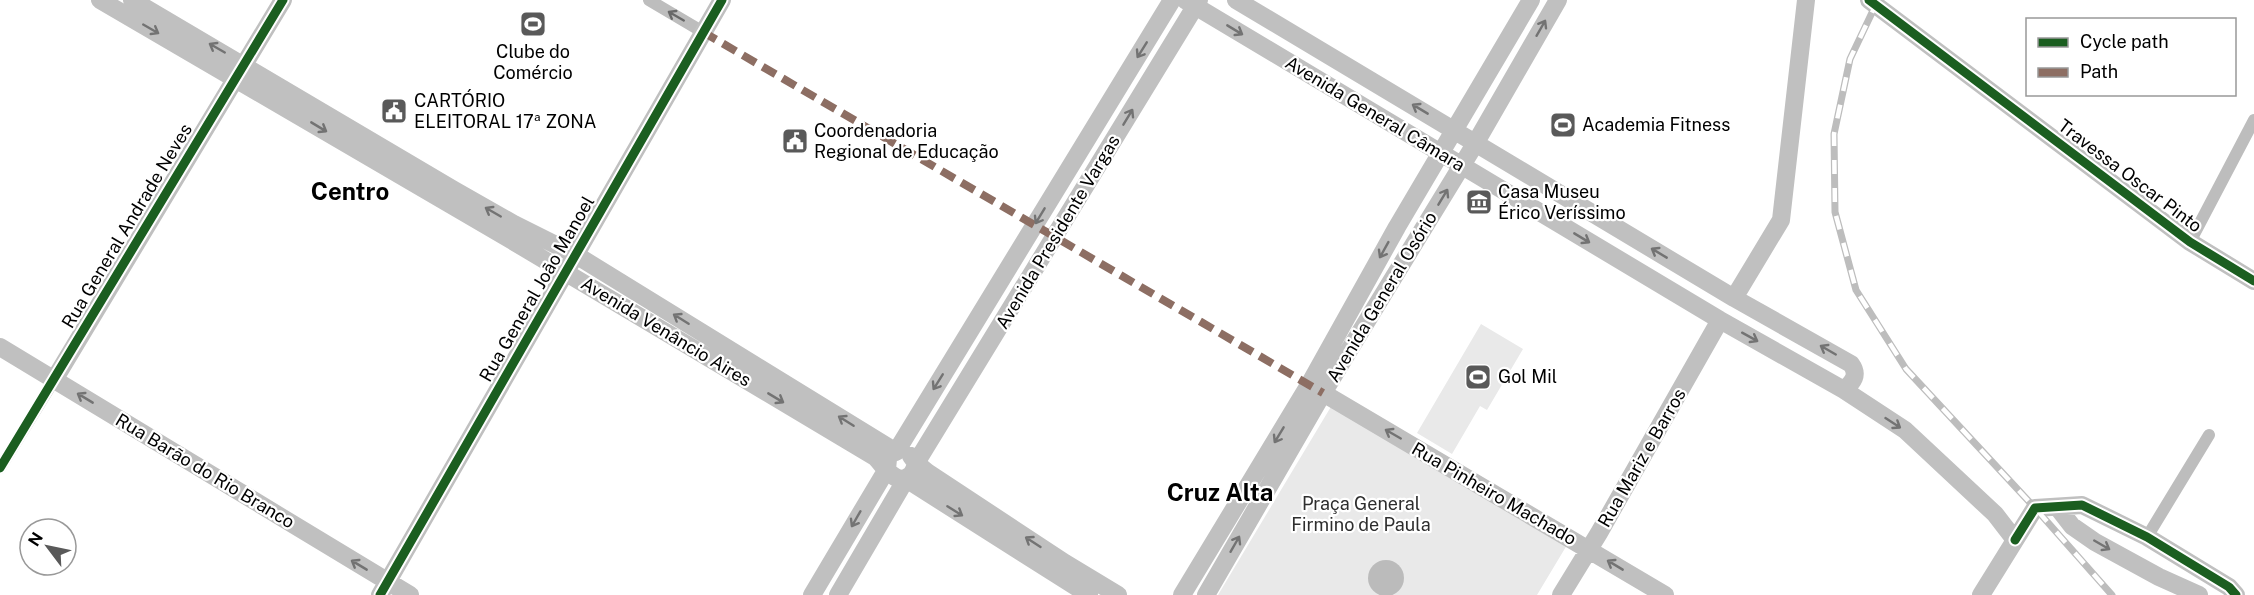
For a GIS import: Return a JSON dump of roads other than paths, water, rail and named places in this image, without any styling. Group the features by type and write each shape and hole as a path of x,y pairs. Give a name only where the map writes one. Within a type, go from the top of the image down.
{"main road":[{"name":"Avenida Venâncio Aires","path":"100,0 240,71"},
{"name":"Avenida Venâncio Aires","path":"132,0 240,71 510,230 565,272 874,457 887,469"},
{"name":"Rua General Andrade Neves","path":"54,380 283,0"},
{"name":"Rua General João Manoel","path":"384,589 722,0"},
{"name":"Avenida Presidente Vargas","path":"896,452 1172,0"},
{"name":"Avenida General Câmara","path":"1236,0 1734,298 1851,364 1856,373 1855,380 1844,390"},
{"name":"Avenida General Osório","path":"1182,595 1309,385 1397,226 1531,0"},
{"name":"Avenida General Osório","path":"1206,595 1323,393 1462,166 1558,0"},
{"name":"Rua Mariz e Barros","path":"1562,595 1720,320 1714,312 1716,302 1724,296 1734,298 1781,220 1806,0"},
{"name":"Avenida Presidente Vargas","path":"916,463 1048,250 1193,2"},
{"name":"Avenida General Câmara","path":"1193,2 1720,320 1844,390 1905,430 1995,514 2015,540"},
{"name":"Travessa Oscar Pinto","path":"1872,2 2190,242 2254,281"},
{"name":"Avenida Venâncio Aires","path":"510,230 576,255 896,452"},
{"path":"621,306 631,288"},
{"name":"Rua Barão do Rio Branco","path":"0,347 384,589 410,595"},
{"name":"Rua Pinheiro Machado","path":"1323,393 1665,595"},
{"path":"1089,595 1060,569 916,463 907,453 896,452 887,461 889,474 894,477 906,479 1060,569 1118,595"},
{"path":"838,595 906,479 915,470 916,463"},
{"path":"812,595 887,469"},
{"path":"1981,595 2035,508 2082,505 2147,537 2229,586 2235,595"},
{"path":"2058,508 2072,526 2096,542 2159,577 2199,595"}],"street":[{"path":"649,0 703,32"},
{"path":"2190,242 2254,120"},
{"name":"Rua General Andrade Neves","path":"0,468 54,380"},
{"path":"2147,537 2209,435"}],"railway":[{"path":"1878,0 1850,59 1834,134 1835,212 1856,290 1906,369 2112,595"}],"place":[{"name":"Clube do Comércio","path":"533,24"},
{"name":"CARTÓRIO ELEITORAL 17ª ZONA","path":"394,111"},
{"name":"Academia Fitness","path":"1563,125"},
{"name":"Coordenadoria Regional de Educação","path":"795,141"},
{"name":"Casa Museu Érico Veríssimo","path":"1479,202"},
{"name":"Gol Mil","path":"1478,377"}],"district":[{"name":"Centro","path":"350,192"},
{"name":"Cruz Alta","path":"1220,493"}],"park label":[{"name":"Praça General Firmino de Paula","path":"1361,514"}]}
